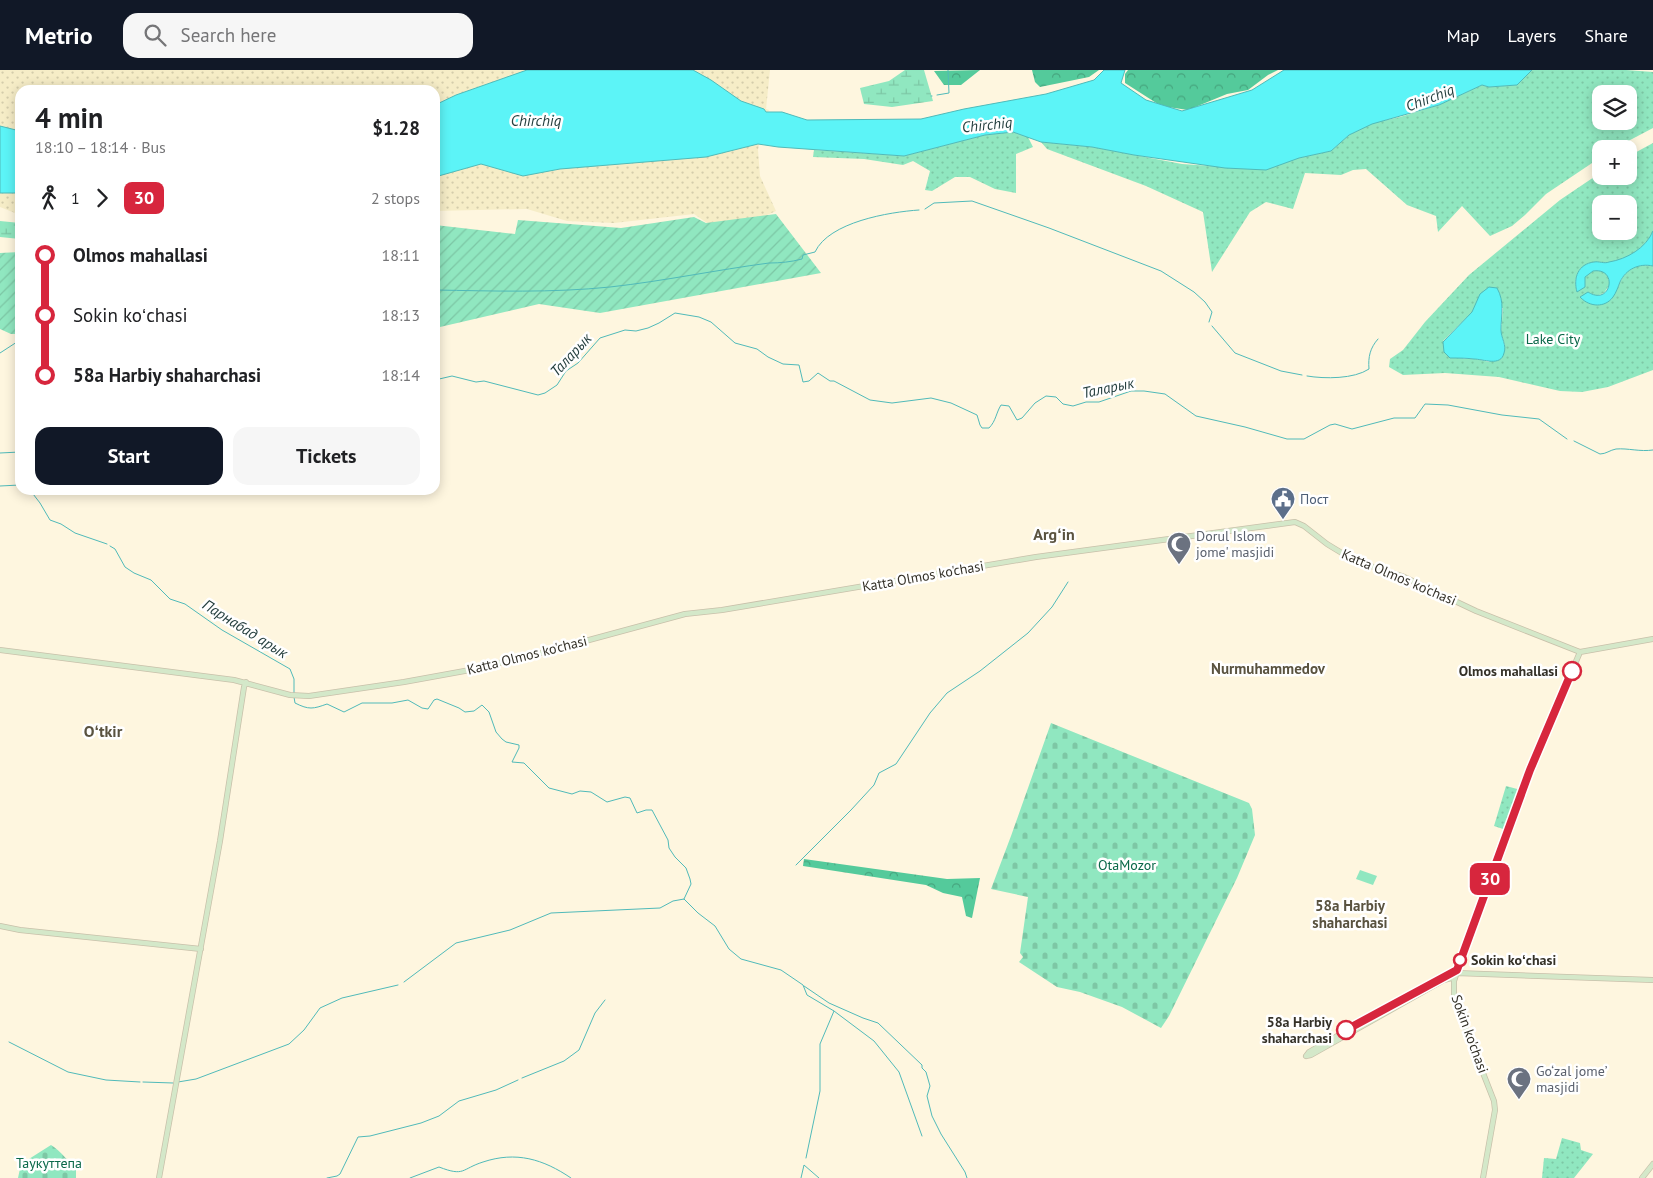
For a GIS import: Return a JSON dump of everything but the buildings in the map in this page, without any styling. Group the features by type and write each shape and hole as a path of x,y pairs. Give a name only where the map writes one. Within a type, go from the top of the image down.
{"street":[{"name":"Katta Olmos ko'chasi","path":"0,650 246,682 290,695 309,696 470,670 685,614 722,610 1036,557 1295,522 1304,526 1322,541 1355,561 1402,576 1476,611 1580,652"},
{"path":"1580,652 1653,639"},
{"name":"Sokin ko'chasi","path":"1483,1178 1494,1101 1454,999 1453,990 1456,973 1538,752 1580,652"},
{"path":"159,1178 220,840 231,761 246,682"},
{"path":"0,926 20,930 200,949"},
{"path":"1456,973 1311,1055 1306,1056 1309,1052 1346,1030 1456,973 1653,980"},
{"path":"1642,1178 1653,1164"}],"green space":[{"path":"905,70 924,70 933,101 892,107 864,104 860,88 889,81"},
{"path":"980,70 961,85 944,85 934,71"},
{"path":"1032,70 1099,70 1089,77 1040,87 1035,82"},
{"path":"1128,70 1278,70 1248,90 1227,94 1188,110 1161,106 1125,83 1125,74"},
{"path":"1532,70 1626,70 1653,72 1653,128 1630,140 1592,140 1592,163 1546,194 1512,226 1490,236 1462,206 1438,232 1436,216 1407,205 1366,169 1353,170 1341,175 1305,173 1293,209 1266,202 1250,212 1212,272 1203,212 1146,186 1047,149 1041,142 1092,147 1182,164 1211,166 1299,158 1331,151 1349,135 1373,123 1439,105 1482,85 1489,87 1517,85"},
{"path":"1013,132 1028,137 1033,147 1016,154 1016,193 995,189 970,177 955,177 932,191 925,190 930,171 913,161 903,165 864,159 813,157 814,150 904,156 985,135"},
{"name":"Lake City","path":"1653,143 1653,231 1650,237 1646,243 1627,257 1613,262 1592,262 1586,265 1577,274 1576,287 1577,291 1585,287 1585,277 1592,271 1601,271 1607,274 1610,284 1604,293 1596,296 1588,292 1595,305 1605,302 1612,297 1625,274 1631,269 1640,266 1653,266 1653,370 1608,387 1582,392 1560,391 1499,377 1445,373 1403,375 1389,367 1390,359 1403,350 1425,322 1469,275 1560,200 1592,178 1592,185 1637,185 1637,152","holes":["1503,308 1501,333 1505,345 1489,362 1464,359 1443,341 1472,312"]},
{"path":"776,214 821,273 600,313 539,304 440,327 440,226 515,234 518,220 621,228 694,217 706,223"},
{"path":"0,221 15,222 15,238 0,237"},
{"path":"15,252 15,334 0,329 0,253"},
{"name":"OtaMozor","path":"1051,723 1249,803 1252,809 1255,835 1237,878 1169,1016 1161,1028 1122,1007 1080,992 1057,987 1019,962 1023,957 1020,953 1028,897 991,889"},
{"path":"1506,786 1521,790 1506,830 1494,826"},
{"path":"804,859 947,879 980,878 972,918 966,916 962,897 943,893 926,885 803,866"},
{"path":"1360,870 1377,876 1373,885 1356,879"},
{"path":"1562,1138 1580,1143 1581,1150 1593,1154 1574,1178 1542,1178 1544,1158 1556,1159"},
{"name":"Таукуттепа","path":"51,1145 76,1170 76,1178 18,1178 21,1164"}],"sand":[{"path":"0,70 770,70 766,109 769,110 765,113 758,150 760,176 776,211 756,220 710,225 694,214 614,223 567,221 527,209 440,211 440,85 15,85 15,213 0,207"}],"water":[{"name":"Chirchiq","path":"527,70 693,70 741,101 764,109 766,112 782,112 807,120 921,119 1046,94 1094,80 1104,70 1125,70 1121,83 1146,100 1182,111 1252,90 1284,70 1532,70 1517,85 1489,87 1482,85 1439,105 1372,124 1349,135 1331,151 1299,158 1266,170 1225,168 1092,147 1041,142 1013,132 985,135 904,156 758,144 706,157 560,169 523,176 481,164 440,176 440,103 456,95"},
{"path":"0,126 15,130 15,193 0,193"},
{"path":"1653,231 1653,266 1643,265 1629,270 1610,301 1602,305 1593,305 1580,297 1588,292 1596,295 1602,294 1607,291 1609,286 1609,280 1606,275 1601,271 1593,271 1585,277 1585,287 1577,292 1576,277 1584,266 1589,263 1616,261 1635,252 1646,243"},
{"path":"1489,287 1497,288 1501,298 1501,330 1505,347 1502,357 1496,361 1450,358 1444,352 1443,342 1472,312 1480,294"}],"waterway":[{"path":"937,95 949,93 948,70"},
{"path":"925,209 934,203 972,201 1161,271 1194,292 1205,302 1212,312 1209,322"},
{"path":"440,290 522,291 588,289 650,282 769,263 790,262 802,259 803,255 815,252 822,242 846,226 877,216 919,210"},
{"name":"Таларык","path":"440,379 452,376 476,382 484,381 538,395 557,385 566,371 578,363 600,338 625,330 636,331 648,328 675,313 699,317 711,322 735,343 757,349 783,364 799,365 803,382 809,381 818,373 830,381 834,381 870,400 892,403 931,398 951,403 977,415 982,428 989,428 995,420 1001,405 1009,406 1017,420 1022,418 1035,403 1046,396 1056,397 1063,404 1073,406 1086,402 1099,402 1131,391 1144,391 1165,394 1196,416 1287,439 1304,439 1335,424 1352,429 1394,418 1415,418 1425,404 1448,405 1502,415 1539,419 1567,439"},
{"path":"1212,326 1235,353 1281,371 1302,375"},
{"path":"1307,376 1322,378 1348,376 1356,375 1369,369 1370,353 1378,339"},
{"name":"Таларык","path":"0,353 15,343"},
{"name":"Таларык","path":"1574,441 1600,454 1616,449 1653,450"},
{"path":"0,453 15,452"},
{"name":"Парнабад арык","path":"0,486 15,485"},
{"name":"Парнабад арык","path":"34,495 50,520 61,524 75,533 107,544"},
{"name":"Парнабад арык","path":"110,546 115,549 125,567 151,580 170,599 185,604 222,630 290,669 294,679 294,693"},
{"path":"796,865 874,785 879,773 896,764 930,713 947,693 980,671 1028,633 1052,607 1068,582"},
{"name":"Парнабад арык","path":"294,697 295,703 304,707 314,708 327,704 344,712 362,703 392,703 408,700 422,708 428,709 434,700 437,699 465,712 474,711 482,705 489,712 496,732 502,739 519,745 512,762 524,763 549,788 572,794 580,791 591,792 607,802 625,797 630,798 637,813 652,810 668,840 669,848 686,868 690,879 691,884 684,899"},
{"path":"404,982 456,943 510,930 551,913 660,908 673,901 684,899 715,926 729,949 741,959 781,970 803,985 807,995 834,1011 820,1044 820,1091 806,1158"},
{"path":"178,1082 196,1079 289,1044 304,1030 320,1008 342,998 398,985"},
{"path":"804,986 829,1003 878,1023 922,1065 930,1086 927,1096 932,1116 967,1178"},
{"path":"522,1078 564,1061 579,1050 595,1013 605,1000"},
{"path":"834,1011 874,1041 899,1072 922,1136"},
{"path":"9,1042 68,1072 106,1080 140,1082"},
{"path":"327,1178 340,1174 358,1137 370,1136 421,1123 439,1116 459,1101 496,1090 518,1080"},
{"path":"143,1082 173,1083"},
{"path":"410,1178 439,1167 459,1172 483,1162 507,1157 518,1157 540,1162 561,1171 571,1178"},
{"path":"801,1178 804,1165 819,1178"}],"bus line":[{"name":"30","path":"1346,1030 1457,970 1530,770 1572,671"}],"place":[{"name":"Пост","path":"1283,520"},
{"name":"Dorul Islom jome' masjidi","path":"1179,565"},
{"name":"Olmos mahallasi","path":"1572,671"},
{"name":"Sokin koʻchasi","path":"1460,960"},
{"name":"58a Harbiy shaharchasi","path":"1346,1030"},
{"name":"Go‘zal jome’ masjidi","path":"1519,1100"}],"district":[{"name":"Argʻin","path":"1054,534"},
{"name":"Nurmuhammedov","path":"1268,669"},
{"name":"Oʻtkir","path":"103,731"},
{"name":"58a Harbiy shaharchasi","path":"1350,914"}]}
